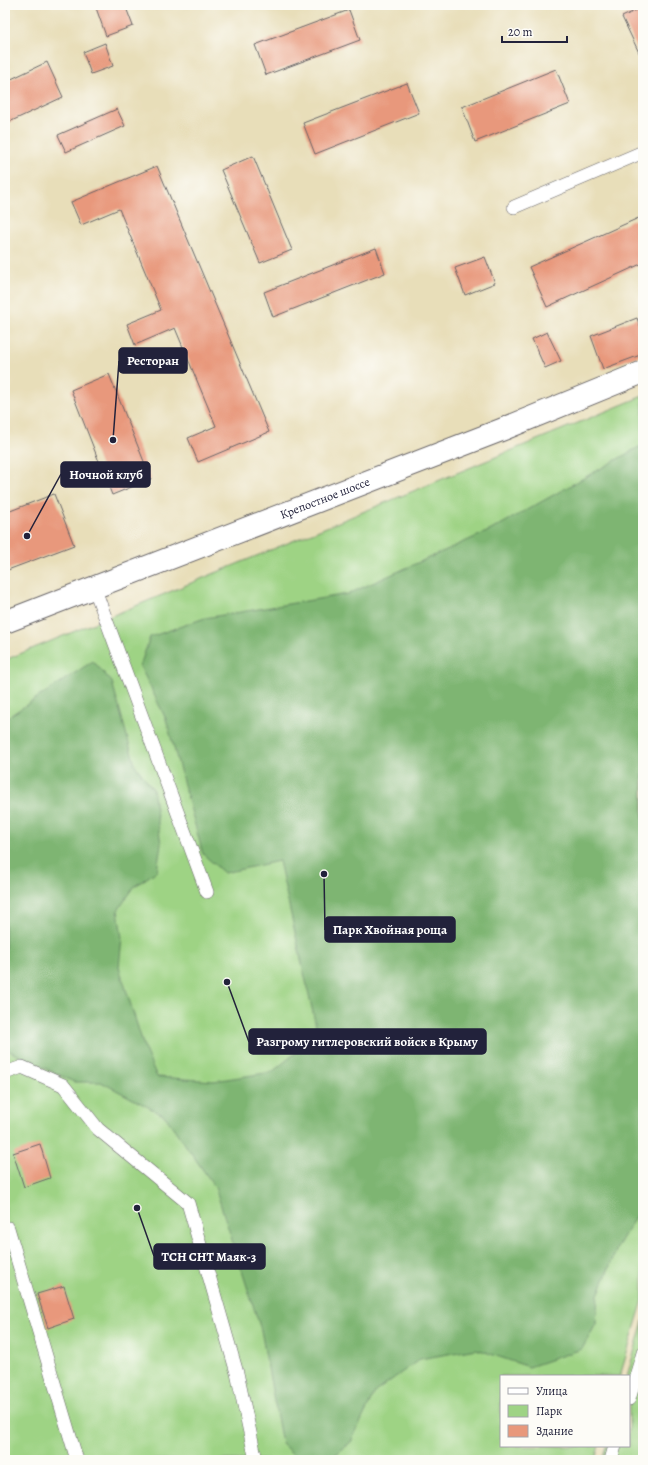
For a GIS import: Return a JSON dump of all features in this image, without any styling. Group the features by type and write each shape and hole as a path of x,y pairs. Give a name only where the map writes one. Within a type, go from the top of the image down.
{"street":[{"name":"Крепостное шоссе","path":"5,622 500,430 643,372"}],"lane":[{"path":"514,206 643,152"},
{"path":"94,587 207,892"},
{"path":"5,1073 22,1067 63,1085 98,1129 188,1203 236,1373 256,1460"},
{"path":"8,1228 77,1460"},
{"path":"630,1396 643,1353"},
{"path":"611,1460 615,1447"}],"green space":[{"path":"643,396 643,1300 620,1375 500,1375 500,1447 599,1447 595,1460 5,1460 5,660"},
{"path":"639,447 643,447 643,1204 618,1246 598,1295 596,1324 582,1349 529,1367 476,1349 420,1359 375,1392 351,1442 329,1460 299,1460 282,1444 261,1330 215,1187 165,1116 101,1082 74,1082 5,1049 5,719 93,661 112,682 135,765 153,789 161,844 157,871 135,886 118,910 122,938 119,967 145,1050 157,1077 214,1081 272,1072 318,1035 279,861 224,873 203,854 166,719 140,666 150,637 205,618 348,594 491,530"},
{"path":"643,1321 643,1460 602,1460 606,1447 630,1447 630,1375 627,1375"}],"building":[{"path":"95,5 125,5 133,26 106,36"},
{"path":"643,7 643,61 622,17"},
{"path":"349,10 360,40 266,75 255,45"},
{"path":"105,43 113,66 91,74 83,52"},
{"path":"47,62 63,97 5,124 5,82"},
{"path":"556,69 570,104 475,142 462,107"},
{"path":"407,83 419,113 315,154 303,123"},
{"path":"117,109 125,126 66,152 58,135"},
{"path":"253,156 292,250 260,263 221,170"},
{"path":"157,166 269,432 198,462 188,438 216,426 175,328 135,345 127,324 161,310 119,209 81,225 71,202"},
{"path":"643,216 643,263 547,307 529,267"},
{"path":"376,248 385,273 273,317 264,292"},
{"path":"485,257 495,283 465,295 455,268"},
{"path":"637,318 643,335 643,354 603,369 591,336"},
{"path":"547,332 561,361 545,368 532,339"},
{"path":"109,374 151,479 112,495 71,390"},
{"path":"54,494 74,545 5,571 5,513"},
{"path":"40,1144 50,1178 24,1187 13,1153"},
{"path":"64,1286 74,1319 48,1328 37,1294"}],"place":[{"name":"Ресторан","path":"113,440"},
{"name":"Ночной клуб","path":"27,536"},
{"name":"Парк Хвойная роща","path":"324,874"},
{"name":"Разгрому гитлеровский войск в Крыму","path":"227,982"},
{"name":"ТСН СНТ Маяк-3","path":"137,1208"}]}
